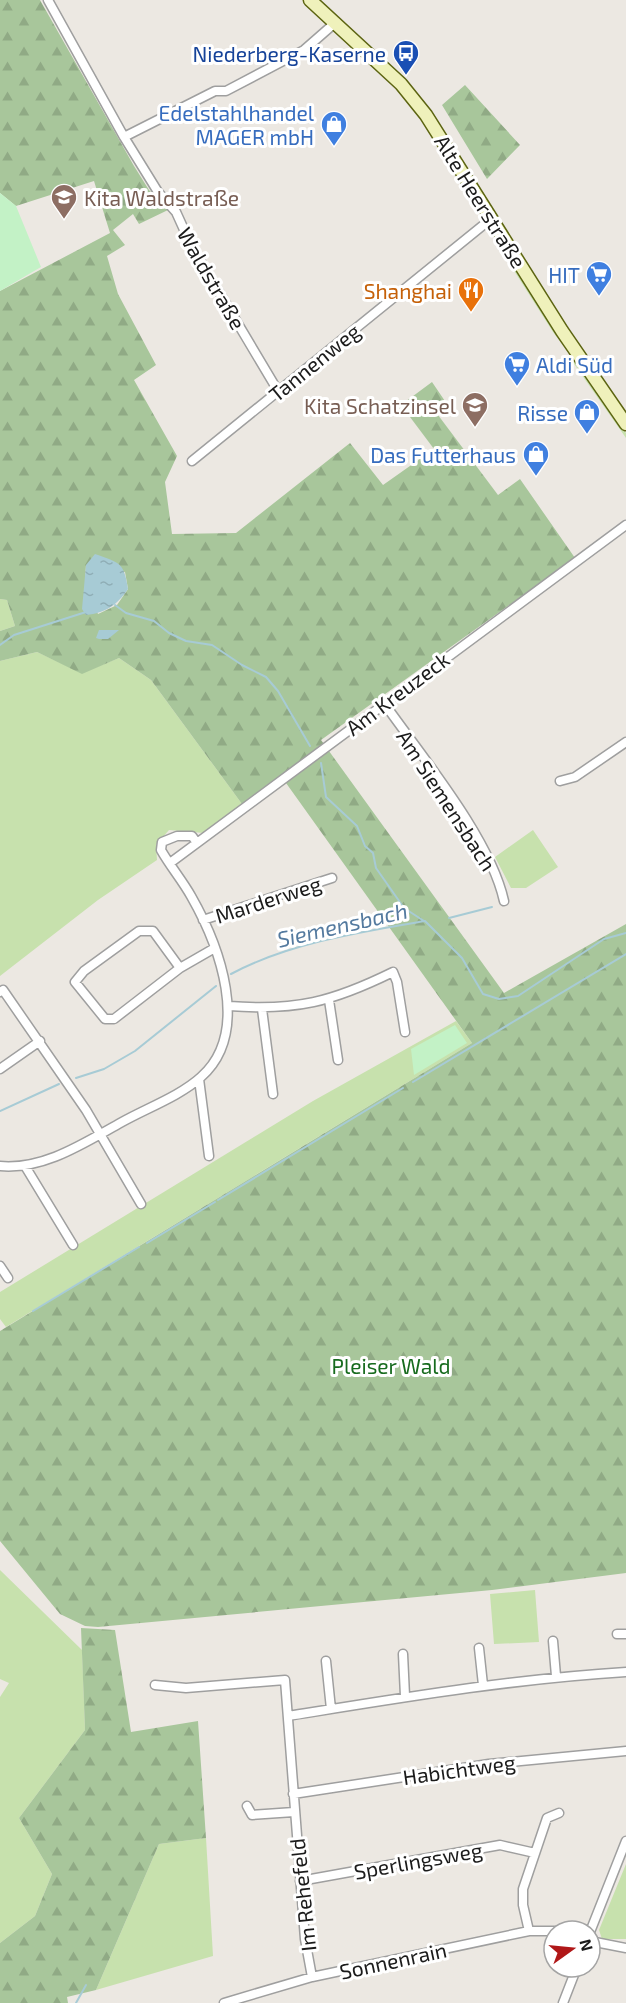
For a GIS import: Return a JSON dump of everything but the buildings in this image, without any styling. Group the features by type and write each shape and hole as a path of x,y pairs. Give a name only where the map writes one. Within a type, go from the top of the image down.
{"street":[{"name":"Waldstraße","path":"48,0 124,137 158,192 176,212 191,245 278,391"},
{"name":"Alte Heerstraße","path":"310,0 411,95 565,335 626,424"},
{"path":"124,137 215,92 226,91 304,50 336,22"},
{"name":"Tannenweg","path":"192,461 492,218"},
{"name":"Am Kreuzeck","path":"170,864 626,525"},
{"name":"Am Siemensbach","path":"384,703 468,824 498,879 504,901"},
{"path":"560,782 575,777 626,742"},
{"path":"0,1166 25,1166 50,1159 99,1135 199,1079 222,1044 229,1021 229,1006 213,949 203,920 160,850 162,842 169,838 192,836 197,843"},
{"name":"Marderweg","path":"203,920 332,878"},
{"path":"180,968 153,932 139,931 84,971 75,982 105,1019 114,1019 180,968 213,949"},
{"path":"229,1006 262,1009 300,1006 329,1000 393,972 397,982 405,1032"},
{"path":"0,992 3,990 86,1110 141,1204"},
{"path":"329,1000 338,1060"},
{"path":"262,1009 273,1094"},
{"path":"0,1069 40,1041"},
{"path":"199,1079 209,1156"},
{"path":"25,1166 73,1245"},
{"path":"0,1266 8,1278"},
{"path":"553,1641 556,1676"},
{"path":"479,1648 483,1685"},
{"path":"403,1654 405,1696"},
{"path":"326,1661 331,1709"},
{"path":"288,1716 483,1685 556,1676 626,1672"},
{"name":"Im Rehefeld","path":"155,1685 186,1688 285,1680 305,1939 312,1977"},
{"name":"Habichtweg","path":"293,1794 489,1764 626,1751"},
{"name":"Im Rehefeld","path":"247,1806 252,1815 294,1812"},
{"path":"529,1931 523,1905 523,1889 548,1818 559,1813"},
{"path":"595,1919 626,1841"},
{"name":"Sperlingsweg","path":"300,1881 500,1845 535,1853"},
{"name":"Sonnenrain","path":"224,2003 234,2002 312,1977 529,1931 542,1931"},
{"path":"602,1943 626,1948"},
{"path":"563,2003 572,1979"}],"green space":[{"name":"Pleiser Wald","path":"0,0 40,0 134,166 149,190 168,210 139,224 133,214 113,230 125,245 107,256 118,294 156,365 134,380 177,456 165,482 172,534 236,533 350,443 383,485 434,449 401,405 432,382 449,407 438,415 498,495 520,479 575,558 321,740 504,993 626,924 626,1573 492,1590 98,1627 85,1626 60,1614 0,1541 0,1331 472,1043 281,776 242,804 151,680 119,658 82,674 37,652 0,661 0,631 15,626 7,600 0,599 0,291 110,233 94,181 16,206 0,193","holes":["86,565 125,572 128,589 117,605 98,614 85,583"]},
{"path":"465,85 520,145 487,179 442,105"},
{"path":"0,193 16,206 41,267 0,291"},
{"path":"502,246 564,343 562,344 553,332 499,247"},
{"path":"574,359 626,433 626,438 572,361"},
{"path":"0,599 7,600 15,626 0,631"},
{"path":"37,652 82,673 119,658 151,680 242,804 204,833 169,830 156,845 157,860 98,900 0,976 0,661"},
{"path":"533,830 558,867 526,888 511,888 495,857"},
{"path":"456,1021 472,1043 6,1327 0,1319 0,1292 313,1101"},
{"path":"455,1025 467,1043 414,1075 411,1049"},
{"path":"0,1570 82,1650 85,1730 19,1818 52,1874 35,1916 0,1943 0,1697 9,1683 0,1679"},
{"path":"535,1590 539,1642 494,1644 490,1594"},
{"path":"81,1628 115,1630 131,1732 198,1721 206,1838 159,1844 96,1990 67,1997 68,2003 0,2003 0,1943 35,1916 52,1874 19,1818 85,1730"},
{"path":"206,1838 213,1956 96,1990 159,1844"},
{"path":"626,1864 626,1939 602,1939 602,1923"}],"water":[{"path":"95,554 110,559 122,568 128,589 120,600 110,607 86,615 82,609 86,565"},
{"path":"99,630 119,630 108,639 99,639 96,638"}],"waterway":[{"path":"115,605 126,613 154,621 169,633 186,641 212,645 242,665 266,677 278,691 310,746"},
{"path":"0,645 14,635 86,612"},
{"path":"321,763 326,797 357,826 365,846 373,853 376,868 404,908 424,921"},
{"path":"449,918 492,907"},
{"name":"Siemensbach","path":"231,974 277,954 325,940 425,921 462,958 483,994 499,999 518,996 604,939 626,933"},
{"path":"413,1082 626,954"},
{"name":"Siemensbach","path":"76,1078 104,1069 135,1051 216,986"},
{"name":"Siemensbach","path":"0,1111 59,1084"},
{"path":"218,1200 403,1088"},
{"path":"147,1243 215,1202"},
{"path":"33,1311 139,1247"},
{"path":"76,2003 86,1985"}],"place":[{"name":"Niederberg-Kaserne","path":"406,76"},
{"name":"Edelstahlhandel MAGER mbH","path":"334,147"},
{"name":"Kita Waldstraße","path":"64,220"},
{"name":"HIT","path":"599,297"},
{"name":"Shanghai","path":"471,313"},
{"name":"Aldi Süd","path":"517,387"},
{"name":"Kita Schatzinsel","path":"475,428"},
{"name":"Risse","path":"587,435"},
{"name":"Das Futterhaus","path":"536,477"}]}
